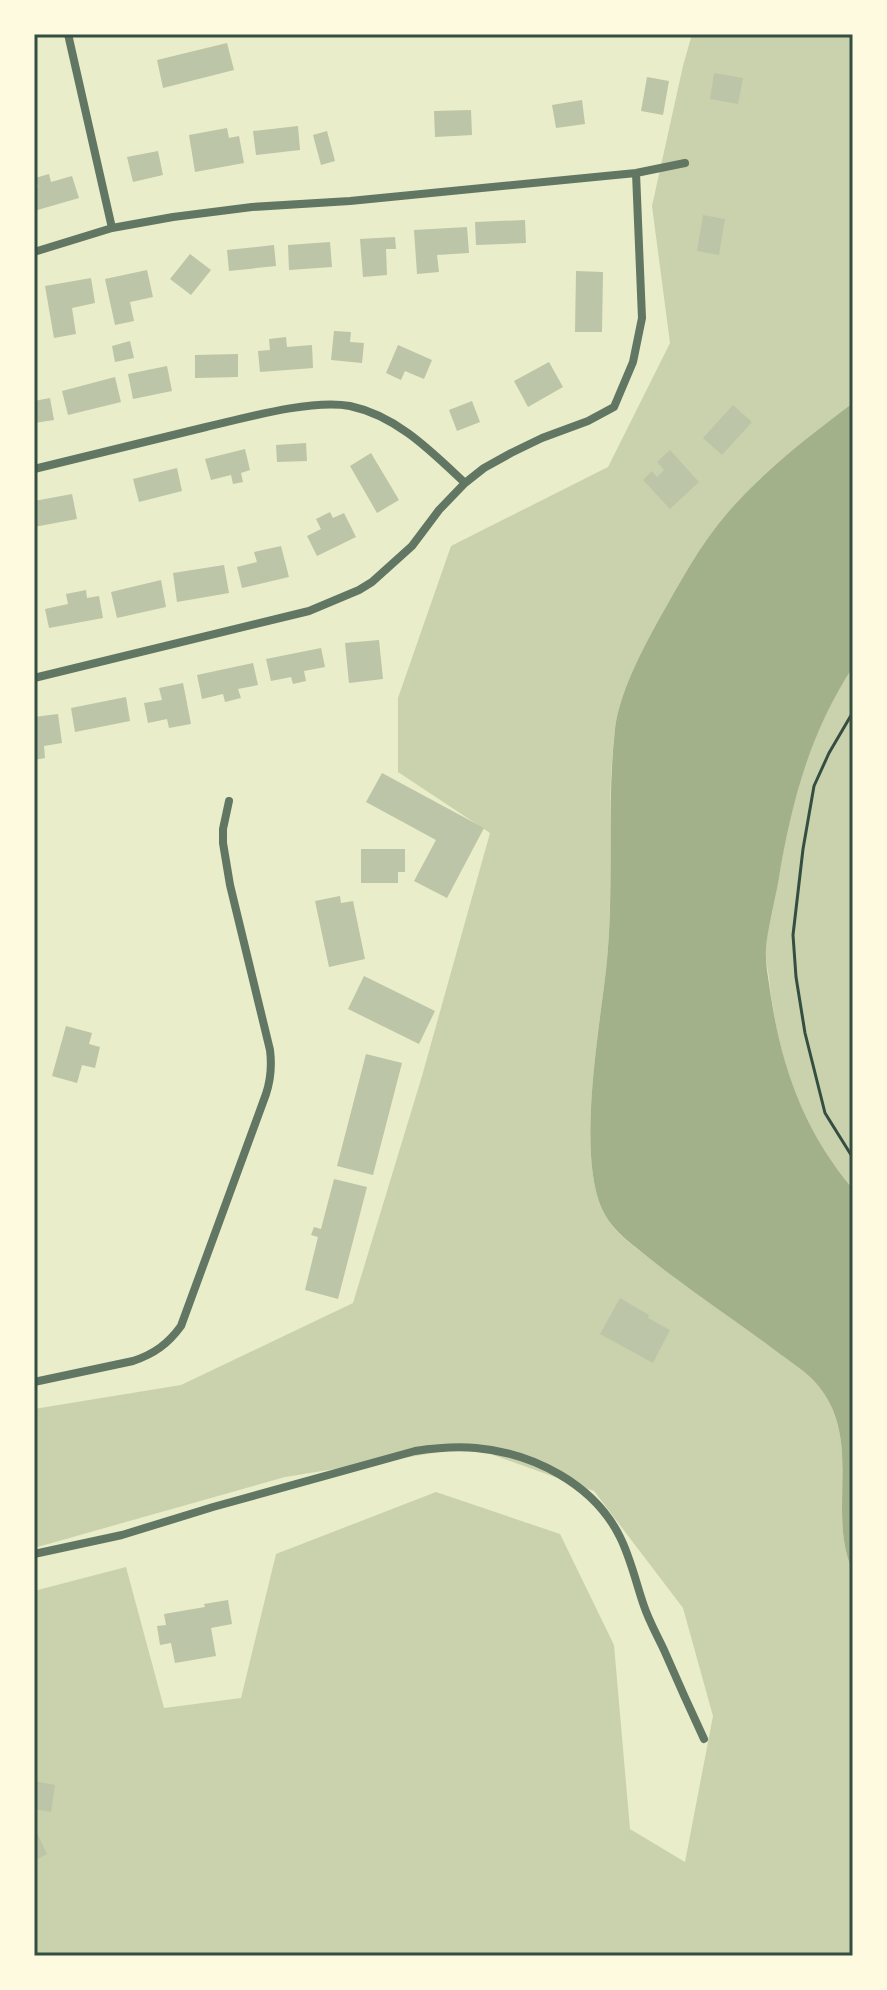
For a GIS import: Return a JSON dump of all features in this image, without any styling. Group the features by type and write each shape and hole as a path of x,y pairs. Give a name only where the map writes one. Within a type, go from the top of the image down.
{"street":[{"path":"68,34 112,228"},
{"path":"34,252 112,228 173,217 252,207 350,201 636,173 685,163"},
{"path":"34,678 327,604 372,582 412,546 439,510 484,468 542,438 588,421 614,407 633,362 642,318 636,173"},
{"path":"34,469 261,414 332,404 352,407 390,421 422,442 465,483"},
{"path":"34,1382 146,1357 172,1338 181,1326 271,1080 270,1050 230,885 223,843 229,801"},
{"path":"34,1554 122,1535 415,1451 444,1447 473,1448 517,1456 572,1482 595,1501 613,1525 637,1578 645,1607 704,1739"}],"path":[{"path":"853,712 814,786 793,935 805,1033 825,1113 853,1158"}],"shaded area":[{"path":"692,34 853,34 853,403 772,468 718,524 674,593 626,688 617,716 612,759 609,940 592,1092 591,1157 602,1209 616,1230 805,1372 829,1403 838,1426 842,1450 842,1524 845,1548 853,1572 853,1956 34,1956 34,1591 126,1567 164,1708 241,1698 276,1554 436,1492 560,1534 614,1645 630,1829 685,1862 713,1716 683,1608 594,1491 471,1447 285,1477 34,1548 34,1409 181,1385 353,1303 422,1076 490,833 398,772 398,698 451,546 608,467 670,343 652,206"},
{"path":"853,403 853,667 825,718 804,770 789,825 766,954 776,1024 789,1075 821,1146 853,1189 853,1572 845,1548 842,1524 842,1450 838,1426 829,1403 806,1373 665,1270 617,1230 602,1209 595,1185 590,1125 609,940 612,759 617,716 626,688 674,593 718,524 772,468"},
{"path":"853,667 853,1189 815,1138 798,1102 778,1033 766,952 799,783 827,712"}],"building":[{"path":"227,43 234,70 163,88 157,60"},
{"path":"714,73 743,78 738,104 710,99"},
{"path":"647,77 669,81 663,115 641,111"},
{"path":"582,100 585,124 556,128 552,105"},
{"path":"471,110 472,135 435,137 434,111"},
{"path":"298,126 300,150 256,155 253,131"},
{"path":"227,128 229,138 239,136 244,163 195,172 189,135"},
{"path":"327,131 335,161 321,165 313,135"},
{"path":"158,151 163,175 133,182 127,157"},
{"path":"49,174 51,182 72,176 79,198 34,211 34,188 38,187 35,178"},
{"path":"703,215 725,219 719,255 697,251"},
{"path":"525,220 526,243 476,245 475,222"},
{"path":"467,227 469,253 437,255 439,272 417,274 414,230"},
{"path":"395,237 396,249 386,249 387,275 363,277 360,239"},
{"path":"330,242 332,267 289,270 288,245"},
{"path":"274,245 276,266 229,271 227,250"},
{"path":"190,254 211,270 191,295 170,279"},
{"path":"147,270 153,297 130,302 134,321 115,325 105,279"},
{"path":"576,271 603,272 602,332 575,332"},
{"path":"91,278 95,303 72,308 76,334 54,338 45,286"},
{"path":"334,331 351,332 350,342 364,343 362,363 331,360"},
{"path":"286,337 287,347 312,345 313,368 260,372 258,351 270,350 269,339"},
{"path":"130,341 134,358 115,362 112,346"},
{"path":"398,345 432,360 424,379 405,371 401,380 386,373"},
{"path":"238,354 238,377 195,378 195,355"},
{"path":"549,362 563,387 528,407 514,381"},
{"path":"167,366 172,391 133,399 128,374"},
{"path":"115,377 121,402 68,415 62,391"},
{"path":"50,398 54,420 34,423 34,401"},
{"path":"472,401 480,422 457,431 449,410"},
{"path":"733,405 752,422 722,455 703,438"},
{"path":"306,443 307,461 277,462 276,445"},
{"path":"245,449 250,470 241,473 243,482 233,484 231,475 211,480 205,459"},
{"path":"670,450 699,482 670,509 643,480 652,471 657,477 664,470 657,462"},
{"path":"371,453 399,500 377,513 350,466"},
{"path":"177,468 182,491 139,502 133,479"},
{"path":"72,494 77,519 34,527 34,501"},
{"path":"330,512 333,518 344,513 356,537 317,556 307,536 321,529 316,519"},
{"path":"281,546 289,577 242,588 237,567 257,562 254,552"},
{"path":"224,565 229,593 177,602 173,573"},
{"path":"161,580 166,607 117,618 111,592"},
{"path":"86,590 87,598 99,596 103,618 49,628 45,609 68,604 66,594"},
{"path":"379,640 383,679 349,683 345,643"},
{"path":"321,648 325,667 304,671 306,681 293,684 291,677 271,681 266,659"},
{"path":"253,663 258,685 238,689 241,698 225,702 223,694 202,699 197,675"},
{"path":"183,683 191,724 169,728 167,719 148,723 144,703 162,700 159,688"},
{"path":"126,697 130,721 75,732 71,708"},
{"path":"58,714 62,743 44,746 45,758 34,760 34,717"},
{"path":"382,773 484,828 447,898 414,881 436,840 366,802"},
{"path":"361,849 405,849 405,872 398,872 398,883 361,883"},
{"path":"340,896 341,903 353,901 365,959 329,967 315,901"},
{"path":"364,976 435,1011 419,1044 348,1009"},
{"path":"66,1026 92,1033 89,1044 100,1047 95,1068 82,1065 77,1083 52,1076"},
{"path":"366,1054 402,1063 373,1175 337,1166"},
{"path":"334,1179 367,1187 338,1299 305,1290 318,1237 311,1235 314,1227 321,1229"},
{"path":"620,1298 670,1330 653,1363 600,1334"},
{"path":"228,1600 232,1624 211,1628 216,1656 175,1663 171,1643 160,1645 157,1626 166,1625 164,1614"},
{"path":"34,1781 55,1785 51,1812 34,1809"},
{"path":"34,1827 47,1854 34,1861"}]}
